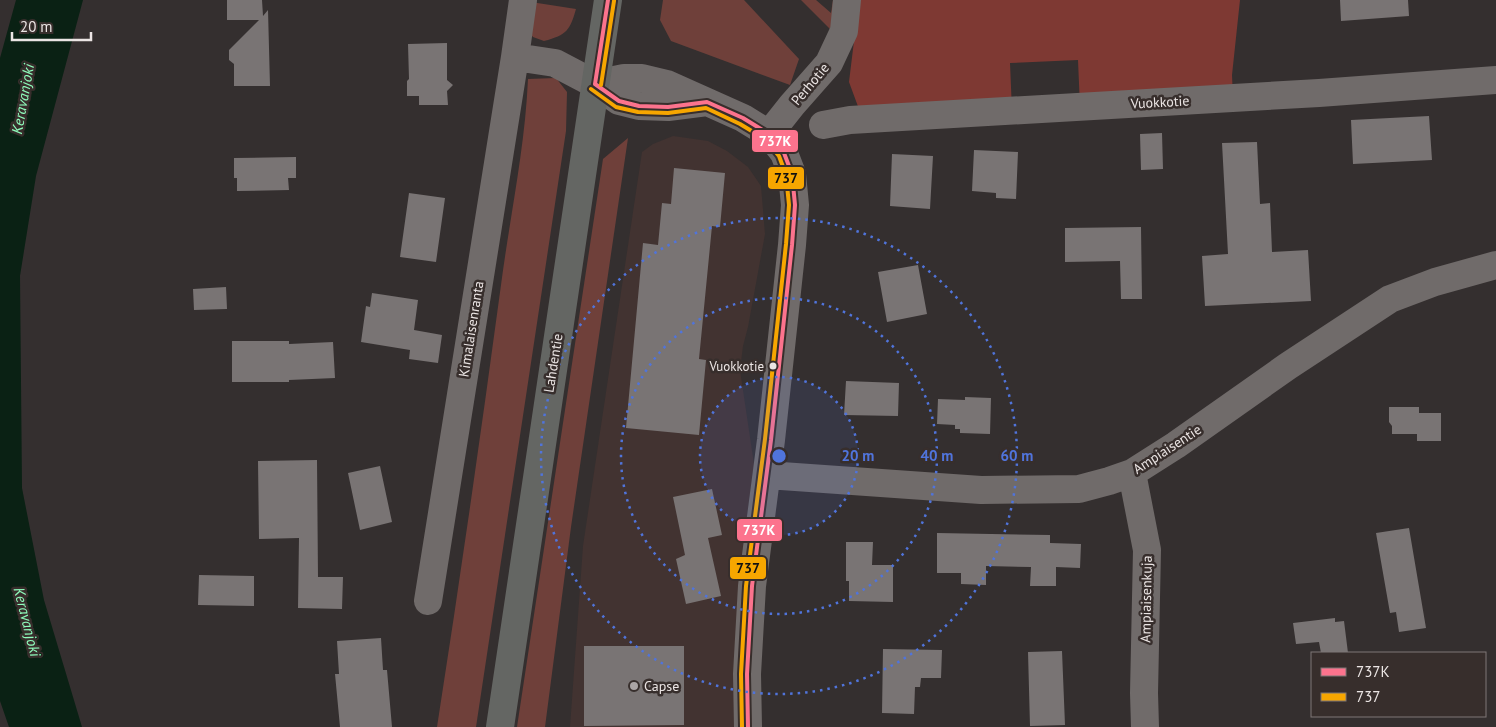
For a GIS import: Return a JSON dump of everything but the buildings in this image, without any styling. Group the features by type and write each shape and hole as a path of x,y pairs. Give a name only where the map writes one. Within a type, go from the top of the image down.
{"main road":[{"name":"Lahdentie","path":"500,727 608,0"}],"street":[{"name":"Kimalaisenranta","path":"428,601 523,0"},
{"name":"Perhotie","path":"769,134 829,64 844,31 847,0"},
{"path":"515,57 555,64 595,84 624,78 642,78 667,84 743,118 769,134 784,153 792,174 795,206 767,475 752,586 747,674 748,727"},
{"name":"Vuokkotie","path":"823,125 850,120 1496,80"},
{"name":"Ampiaisentie","path":"767,475 981,490 1079,489 1109,481 1132,473 1176,446 1292,363 1390,300 1434,282 1496,265"},
{"name":"Ampiaisenkuja","path":"1132,473 1148,550 1144,693 1145,727"}],"shaded area":[{"path":"663,0 744,0 799,59 790,85 671,41 660,20"},
{"path":"801,0 816,0 831,13 833,0 841,0 830,29"},
{"path":"859,0 1240,0 1232,75 1233,98 1080,107 1078,60 1010,63 1012,111 863,120 849,82"},
{"path":"531,2 576,9 572,22 563,34 558,36 544,41 533,37 526,28"},
{"path":"556,78 567,92 566,131 476,727 437,727 521,156 528,79"},
{"path":"673,136 708,141 727,151 748,167 761,186 765,234 740,370 754,464 741,561 748,727 570,727 583,546 642,152 653,144"},
{"path":"628,138 571,527 545,727 517,727 603,159"}],"water":[{"name":"Keravanjoki","path":"16,0 83,0 36,176 20,276 22,488 44,600 82,727 9,727 0,701 0,58"}],"transit line":[{"name":"737K","path":"595,84 608,0"},
{"name":"737","path":"601,85 614,1"},
{"name":"737K","path":"595,84 619,101 639,106 668,107 707,102 743,118 769,134 784,153 792,174 795,205 792,245 771,440 752,586 747,674 748,727"},
{"name":"737","path":"591,89 616,107 638,112 668,113 706,108 740,124 765,139 779,156 786,175 789,205 786,244 765,439 746,586 741,674 742,727"}],"place":[{"name":"Vuokkotie","path":"773,366"},
{"name":"Capse","path":"634,686"}]}
